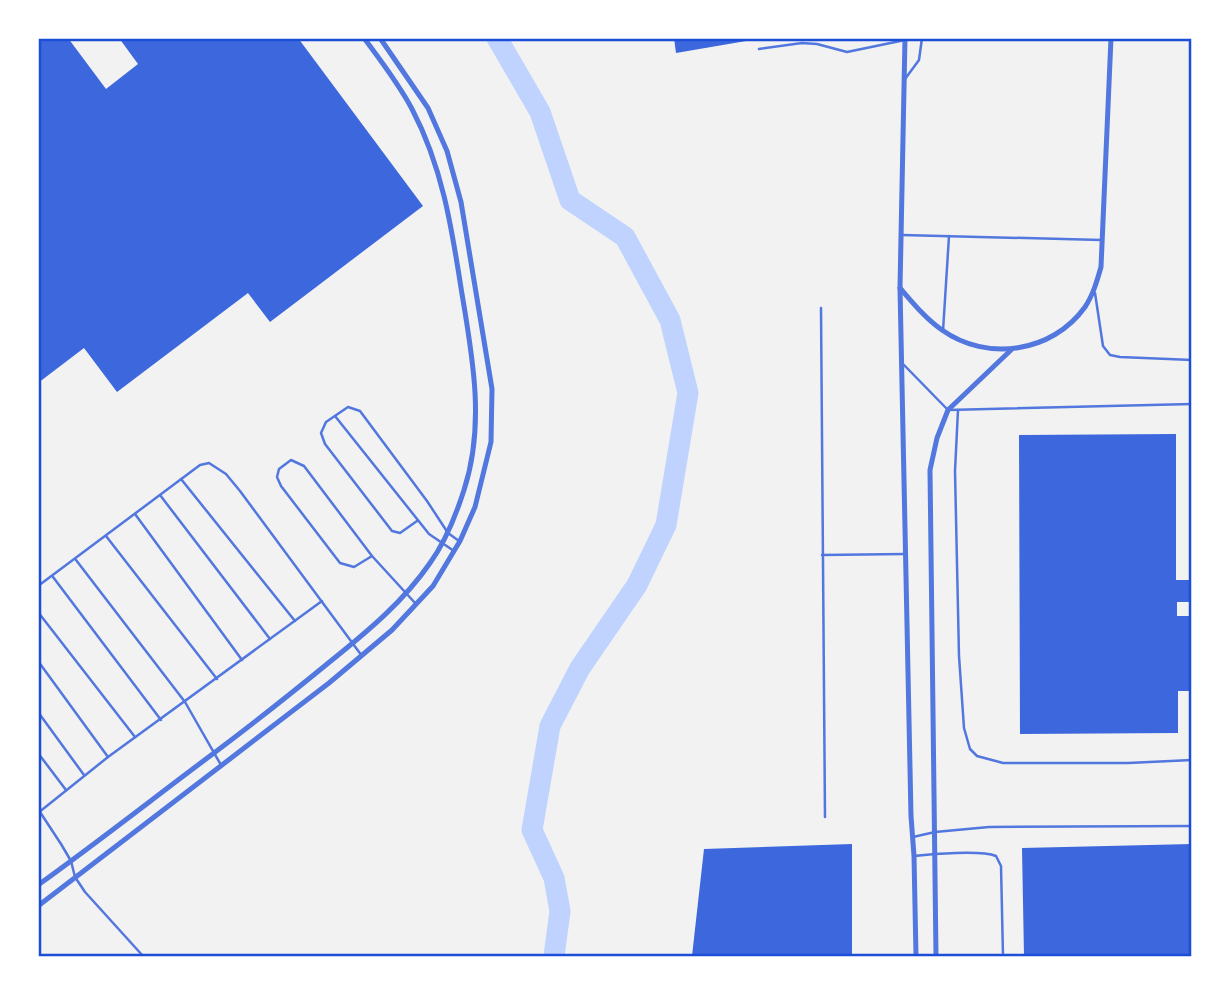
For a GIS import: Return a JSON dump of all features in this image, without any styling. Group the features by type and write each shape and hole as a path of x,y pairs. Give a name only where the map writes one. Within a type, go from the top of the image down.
{"street":[{"path":"38,885 268,713 353,643 406,594 442,544 465,489 475,436 474,369 446,198 425,135 397,84 364,38"},
{"path":"38,906 393,630 433,586 460,541 481,486 491,442 492,389 488,359 455,176 428,108 380,38"},
{"path":"936,957 930,470 937,438 948,410 1011,351 1051,336 1071,322 1085,307 1094,290 1101,267 1103,240 1111,38"},
{"path":"905,39 900,288 916,957"},
{"path":"900,288 943,331 970,344 1011,351"}],"lane":[{"path":"873,38 874,47"},
{"path":"905,80 919,60 922,38"},
{"path":"760,49 802,43 825,45 847,52 905,39"},
{"path":"902,235 1103,240"},
{"path":"943,331 949,236"},
{"path":"1094,290 1103,346 1110,355 1192,360"},
{"path":"821,308 825,817"},
{"path":"901,363 948,410 1192,404"},
{"path":"417,521 400,533 394,532 387,525 321,438 324,424 348,407 360,411 448,533 460,541"},
{"path":"958,410 954,471 960,656 964,728 971,749 977,756 1003,763 1192,761"},
{"path":"335,416 417,521 429,534 454,551"},
{"path":"372,556 354,567 340,564 281,486 277,477 279,469 291,460 304,466 372,556 417,605"},
{"path":"38,586 181,479 205,463 215,465 226,474 362,656"},
{"path":"181,479 295,622"},
{"path":"160,495 270,639"},
{"path":"135,514 242,660"},
{"path":"106,536 217,679"},
{"path":"822,555 905,554"},
{"path":"76,559 185,702 221,765"},
{"path":"52,576 161,720"},
{"path":"143,957 85,892 75,877 71,861 39,811 108,757 322,601"},
{"path":"38,612 135,738"},
{"path":"38,661 108,757"},
{"path":"38,712 85,776"},
{"path":"38,753 66,790"},
{"path":"913,837 989,827 1192,826"},
{"path":"914,856 934,853 988,853 999,859 1003,957"}],"building":[{"path":"38,38 68,38 106,89 138,64 119,38 298,38 423,206 270,322 248,293 117,392 84,348 38,383"},
{"path":"674,38 752,38 752,40 676,53"},
{"path":"1176,434 1176,580 1192,580 1192,602 1177,602 1177,616 1192,616 1192,691 1178,691 1178,733 1020,734 1019,435"},
{"path":"852,844 852,956 692,956 704,849"},
{"path":"1192,844 1192,956 1024,956 1022,848"}],"waterway":[{"path":"497,38 540,112 570,200 625,237 670,320 688,393 666,525 637,585 580,668 550,726 532,830 554,878 560,911 554,956"}]}
